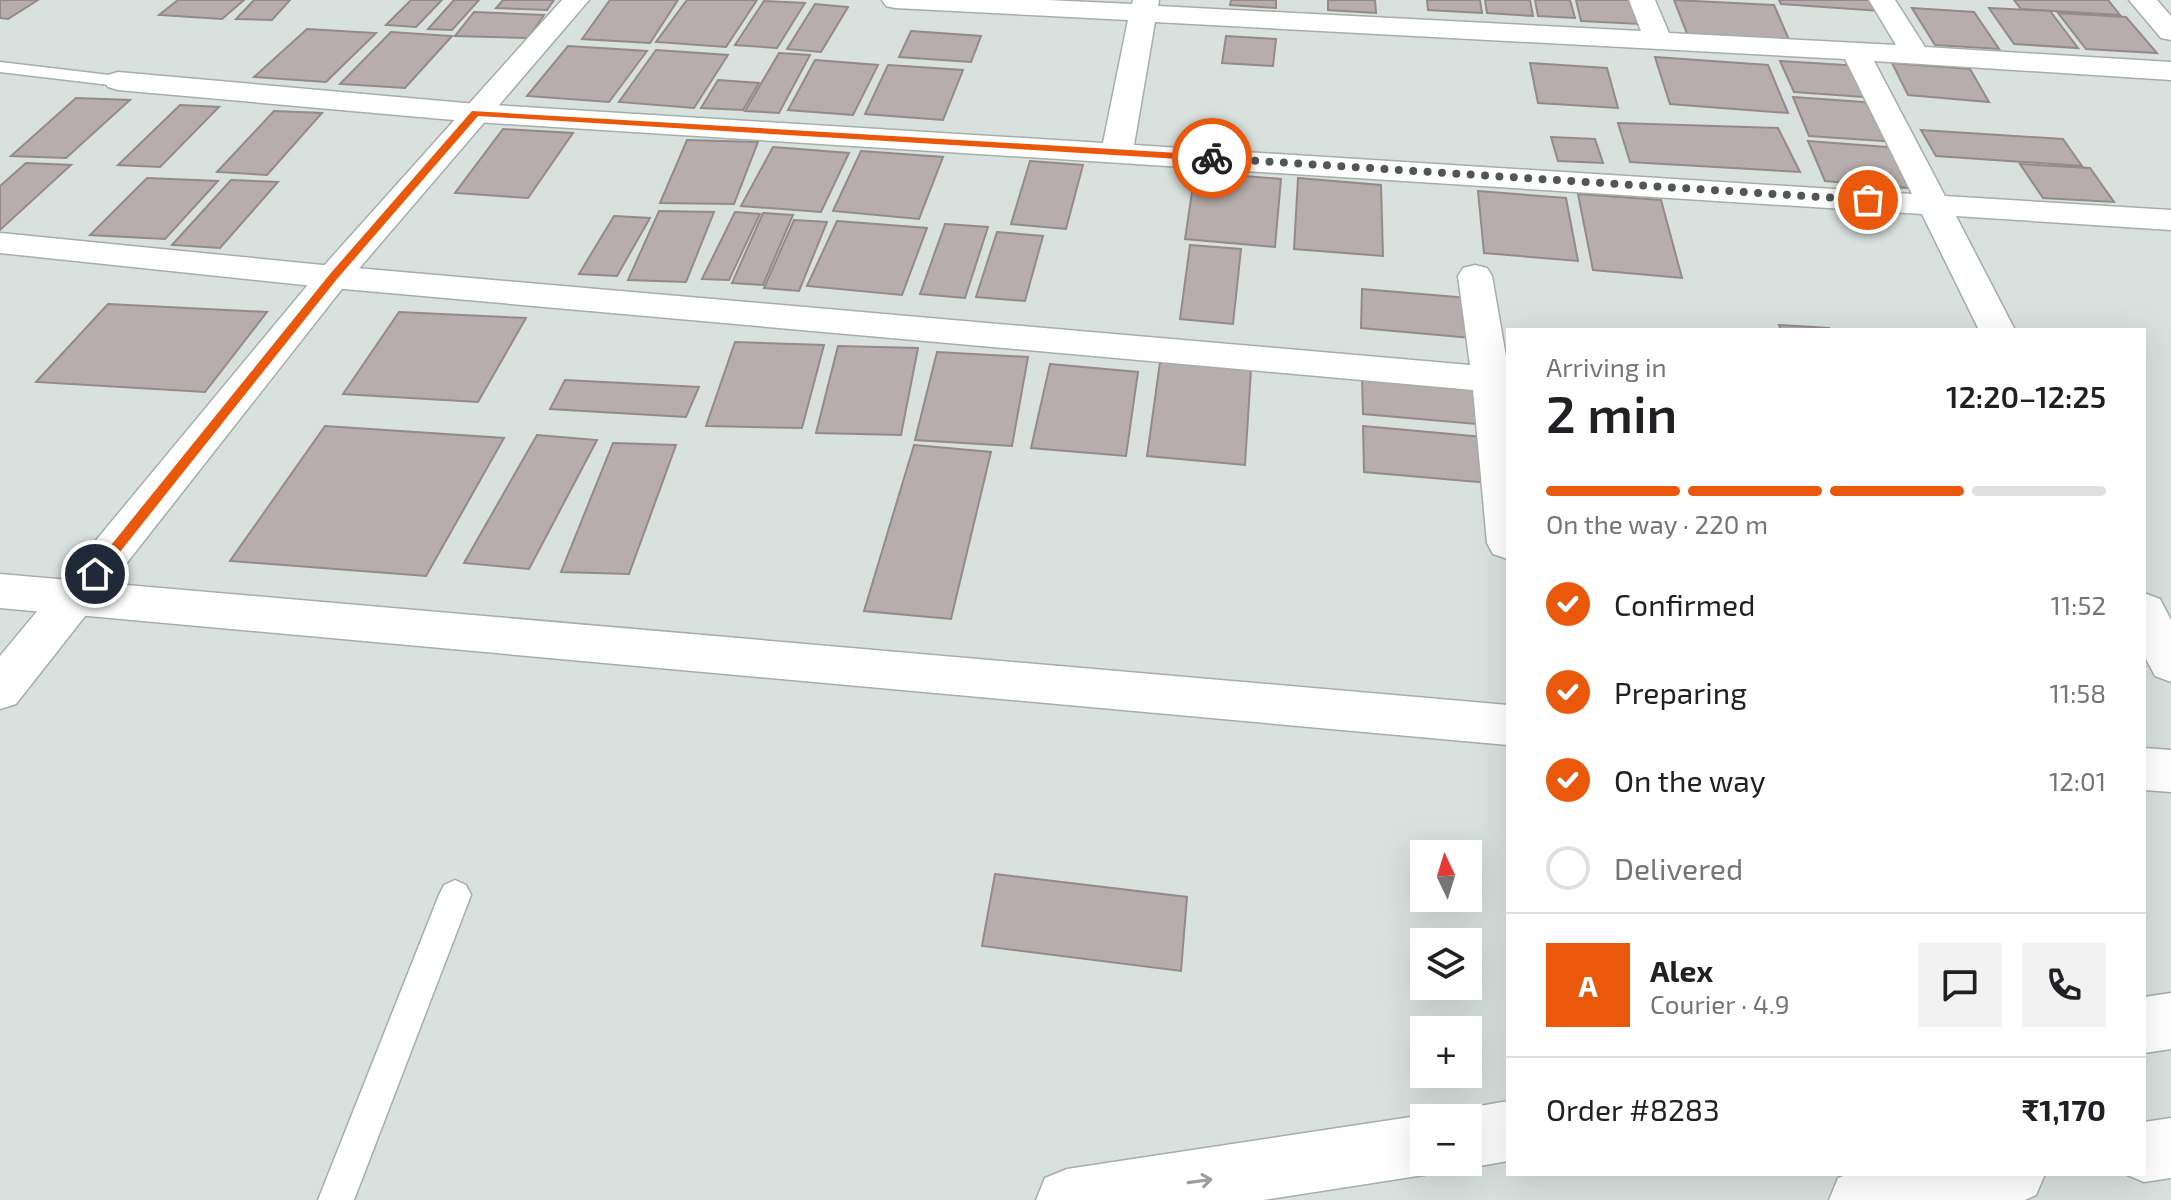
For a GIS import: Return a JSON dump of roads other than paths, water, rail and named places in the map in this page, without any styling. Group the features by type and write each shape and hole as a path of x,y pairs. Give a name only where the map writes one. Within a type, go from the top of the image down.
{"main road":[{"path":"0,690 333,277 576,0"},
{"path":"895,0 1400,13 1658,40 2171,71"},
{"path":"1642,0 1658,40"},
{"path":"1882,0 1916,55"},
{"path":"2142,0 2171,32"},
{"path":"1117,152 1129,75 1145,8"},
{"path":"1855,51 1996,328"},
{"path":"118,81 476,113 2171,220"},
{"path":"0,243 333,277 1491,379"},
{"path":"1475,276 1491,379 1506,524"},
{"path":"0,591 1506,725"},
{"path":"2146,615 2171,663"},
{"path":"2146,769 2171,771"},
{"path":"2146,1025 2171,1021"},
{"path":"1482,1136 1506,1131"},
{"path":"1067,1200 1410,1147"},
{"path":"2146,1152 2171,1148"},
{"path":"1860,1200 2003,1176"}],"lane":[{"path":"0,67 118,81"},
{"path":"336,1200 455,895"}]}
